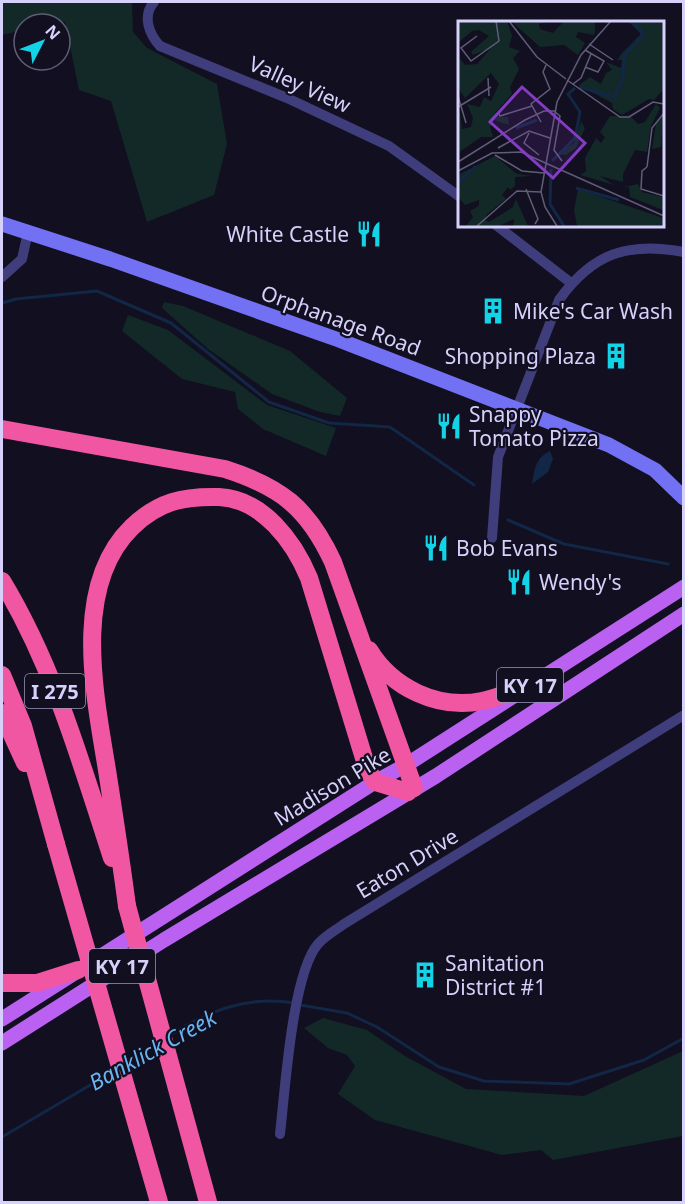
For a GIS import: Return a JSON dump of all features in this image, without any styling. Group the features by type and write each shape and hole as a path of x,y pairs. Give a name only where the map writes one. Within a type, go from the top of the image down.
{"highway":[{"path":"2,429 225,469 260,480 282,494 316,529 333,562 406,765 411,790 375,782 367,768 300,556 269,519 248,506 224,498 201,497 163,504 150,510 118,540 107,560 97,591 92,635 94,695 103,804 127,906 208,1203"},
{"name":"I 275","path":"2,581 47,670 103,804"},
{"path":"358,633 372,656 396,681 432,699 454,703 479,702 497,698 539,680"},
{"name":"I 275","path":"2,675 23,726 159,1203"},
{"path":"2,713 44,798"},
{"path":"2,983 38,982 78,970"}],"main road":[{"name":"Orphanage Road","path":"2,224 347,343 518,408 641,460 684,498"},
{"name":"Madison Pike","path":"2,1019 684,587"},
{"name":"Madison Pike","path":"2,1043 164,940 558,698 684,614"}],"street":[{"name":"Valley View","path":"154,2 149,7 147,22 152,37 160,46 287,98 389,146 458,196"},
{"path":"496,226 572,283"},
{"path":"2,277 22,259 28,232"},
{"path":"492,538 498,457 559,300 592,263 616,252 666,248 684,252"},
{"name":"Eaton Drive","path":"280,1134 291,1039 306,968 318,943 344,924 684,716"}],"green space":[{"path":"2,2 132,2 133,32 147,48 217,84 227,144 214,195 147,222 111,101 79,90 72,56 72,12 12,12 12,33 2,35"},
{"path":"164,302 183,306 290,351 347,398 340,416 320,412 272,394 208,349 162,308"},
{"path":"128,315 168,330 267,405 336,428 326,456 263,429 238,409 235,392 182,379 122,331"},
{"path":"323,1018 367,1030 405,1056 466,1089 584,1096 683,1051 683,1136 553,1160 541,1150 502,1155 375,1120 338,1094 355,1066 347,1055 328,1048 304,1028"}],"water":[{"path":"550,451 553,459 548,472 532,484 539,460"}],"waterway":[{"path":"2,303 16,299 97,291 171,323 269,402 329,423 390,427 474,485"},
{"path":"508,520 564,544 668,564"},
{"name":"Banklick Creek","path":"170,1035 214,1012 244,1003 260,1001 294,1003"},
{"name":"Banklick Creek","path":"300,1005 347,1013 377,1027 439,1067 484,1081 569,1084 644,1060 684,1038"},
{"name":"Banklick Creek","path":"127,1062 157,1044"},
{"name":"Banklick Creek","path":"2,1137 114,1071"}],"place":[{"name":"White Castle","path":"369,234"},
{"name":"Mike's Car Wash","path":"493,311"},
{"name":"Shopping Plaza","path":"616,356"},
{"name":"Snappy Tomato Pizza","path":"449,426"},
{"name":"Bob Evans","path":"436,548"},
{"name":"Wendy's","path":"519,582"},
{"name":"Sanitation District #1","path":"425,975"}]}
